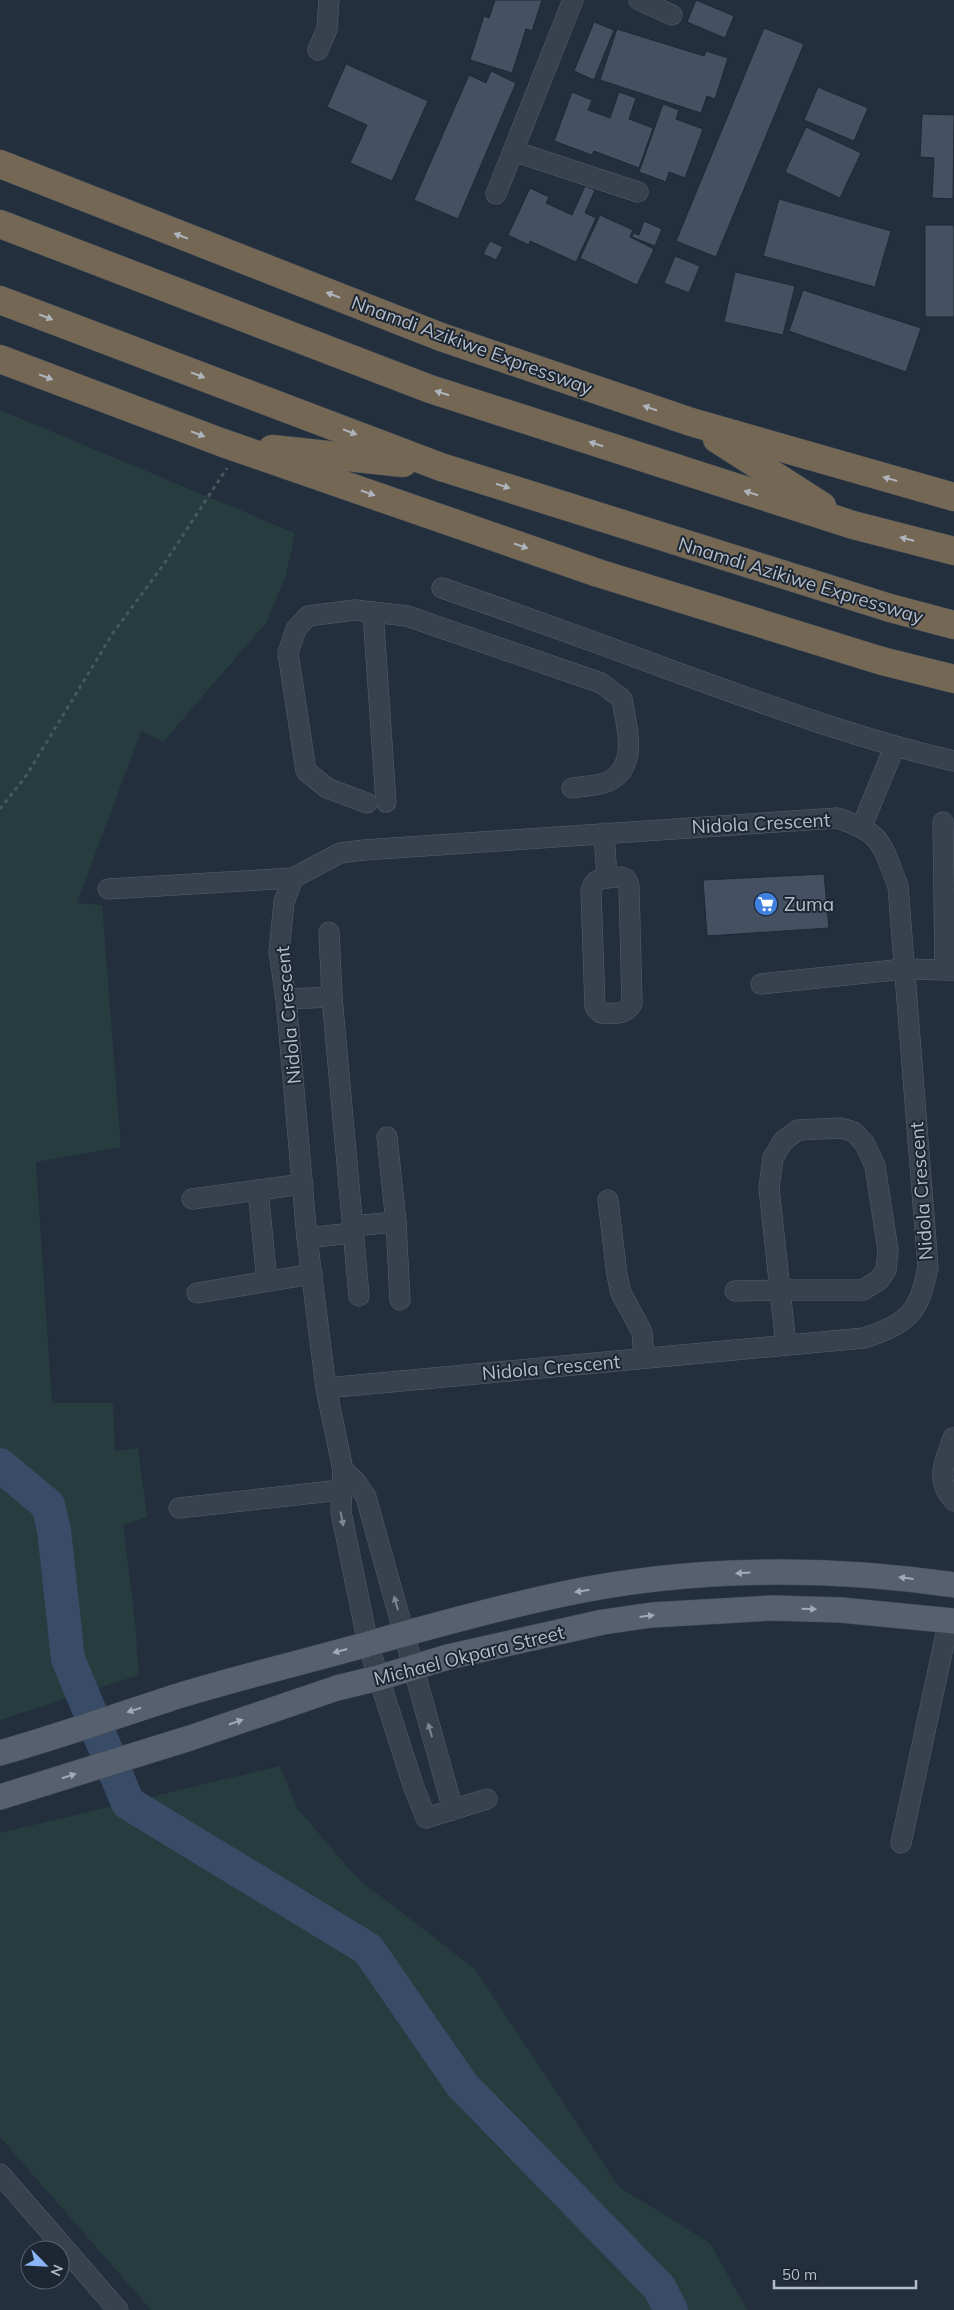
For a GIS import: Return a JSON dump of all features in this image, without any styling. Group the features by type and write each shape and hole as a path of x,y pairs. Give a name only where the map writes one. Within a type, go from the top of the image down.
{"highway":[{"name":"Nnamdi Azikiwe Expressway","path":"7,167 441,337 691,422 954,497"},
{"path":"0,224 430,389 853,526 954,551"},
{"name":"Nnamdi Azikiwe Expressway","path":"0,300 441,467 890,608 954,625"},
{"path":"0,359 232,446 598,573 882,661 954,679"},
{"path":"691,422 853,526"},
{"path":"232,446 441,467"}],"main road":[{"name":"Michael Okpara Street","path":"6,1752 180,1695 404,1633 564,1594 634,1582 707,1575 767,1572 892,1577 954,1585"},
{"name":"Michael Okpara Street","path":"11,1794 190,1738 337,1688 530,1637 603,1622 652,1615 772,1608 860,1612 952,1621"}],"street":[{"path":"318,50 327,29 329,0"},
{"path":"496,194 573,0"},
{"path":"639,0 672,15"},
{"path":"513,151 638,192"},
{"path":"442,588 815,722 894,748 954,761"},
{"path":"374,612 377,802 327,788 306,771 288,653 296,628 308,616 355,610 374,612 407,616 601,684 622,699 629,746 624,769 610,781 572,788"},
{"path":"862,826 894,748"},
{"name":"Nidola Crescent","path":"326,1388 864,1338 884,1332 910,1315 922,1296 928,1266 898,886 881,843 862,826 837,818 340,853 293,878 284,902 279,952 286,1000 307,1238 326,1388 342,1480 341,1512 368,1644 426,1818 452,1810"},
{"path":"761,984 904,969 949,970 943,822"},
{"path":"604,833 607,878"},
{"path":"621,877 626,879 629,886 632,1003 629,1009 624,1012 601,1013 594,1007 591,891 592,884 597,880 607,878 621,877"},
{"path":"108,889 293,878"},
{"path":"329,932 332,997 359,1296"},
{"path":"286,1000 332,997"},
{"path":"735,1291 780,1290 864,1290 879,1280 886,1270 888,1250 875,1166 865,1144 854,1132 841,1128 798,1130 783,1141 773,1158 769,1188 780,1290 786,1345"},
{"path":"387,1137 396,1222 400,1300"},
{"path":"192,1199 303,1184"},
{"path":"258,1190 267,1281"},
{"path":"608,1200 621,1293 642,1332 644,1358"},
{"path":"307,1238 396,1222"},
{"path":"197,1293 312,1274"},
{"path":"954,1438 942,1470 944,1490 954,1501"},
{"path":"179,1508 342,1480 356,1482 366,1497 452,1810 487,1799"},
{"path":"901,1842 952,1621"},
{"path":"0,2174 118,2310"}],"path":[{"path":"0,808 26,776 113,632 164,564 232,446"}],"green space":[{"path":"0,410 295,533 286,575 266,623 163,742 141,731 77,903 102,905 121,1147 36,1162 52,1403 113,1403 115,1451 138,1448 147,1517 123,1525 135,1622 139,1675 0,1720"},
{"path":"280,1766 298,1809 357,1878 475,1969 619,2187 710,2243 747,2310 151,2310 0,2137 0,1833"}],"building":[{"path":"495,0 542,0 532,31 526,29 512,73 470,60 484,16 489,18"},
{"path":"696,0 734,16 725,38 687,22"},
{"path":"594,22 614,30 594,80 574,71"},
{"path":"764,28 804,44 716,257 676,241"},
{"path":"617,29 704,56 706,51 728,58 715,99 707,96 701,113 600,80"},
{"path":"346,64 428,101 392,181 350,163 367,125 327,107"},
{"path":"491,71 516,83 458,219 414,200 469,75 486,83"},
{"path":"818,87 868,108 854,141 804,120"},
{"path":"572,92 592,100 588,110 610,118 619,92 636,98 629,119 653,128 639,168 594,151 592,155 554,141"},
{"path":"663,104 679,110 676,119 703,129 685,178 669,172 666,182 639,172"},
{"path":"922,114 954,115 953,199 932,198 934,158 920,157"},
{"path":"806,127 861,153 840,198 785,172"},
{"path":"585,186 595,190 585,213 596,218 576,262 530,241 529,245 508,235 530,188 549,197 546,203 572,215"},
{"path":"779,199 891,231 875,287 763,256"},
{"path":"600,215 633,230 630,237 654,249 637,285 580,258"},
{"path":"644,221 662,229 655,246 632,237 633,233 639,235"},
{"path":"925,225 954,225 954,317 925,317"},
{"path":"490,241 503,247 496,260 483,254"},
{"path":"675,256 700,266 689,293 664,283"},
{"path":"735,272 795,286 783,335 724,322"},
{"path":"803,290 921,328 906,372 789,331"},
{"name":"Zuma","path":"824,874 829,928 707,936 703,880"}],"waterway":[{"path":"0,1465 48,1505 54,1530 68,1659 128,1803 368,1949 462,2085 659,2287 671,2310"}],"place":[{"name":"Zuma","path":"766,904"}]}
